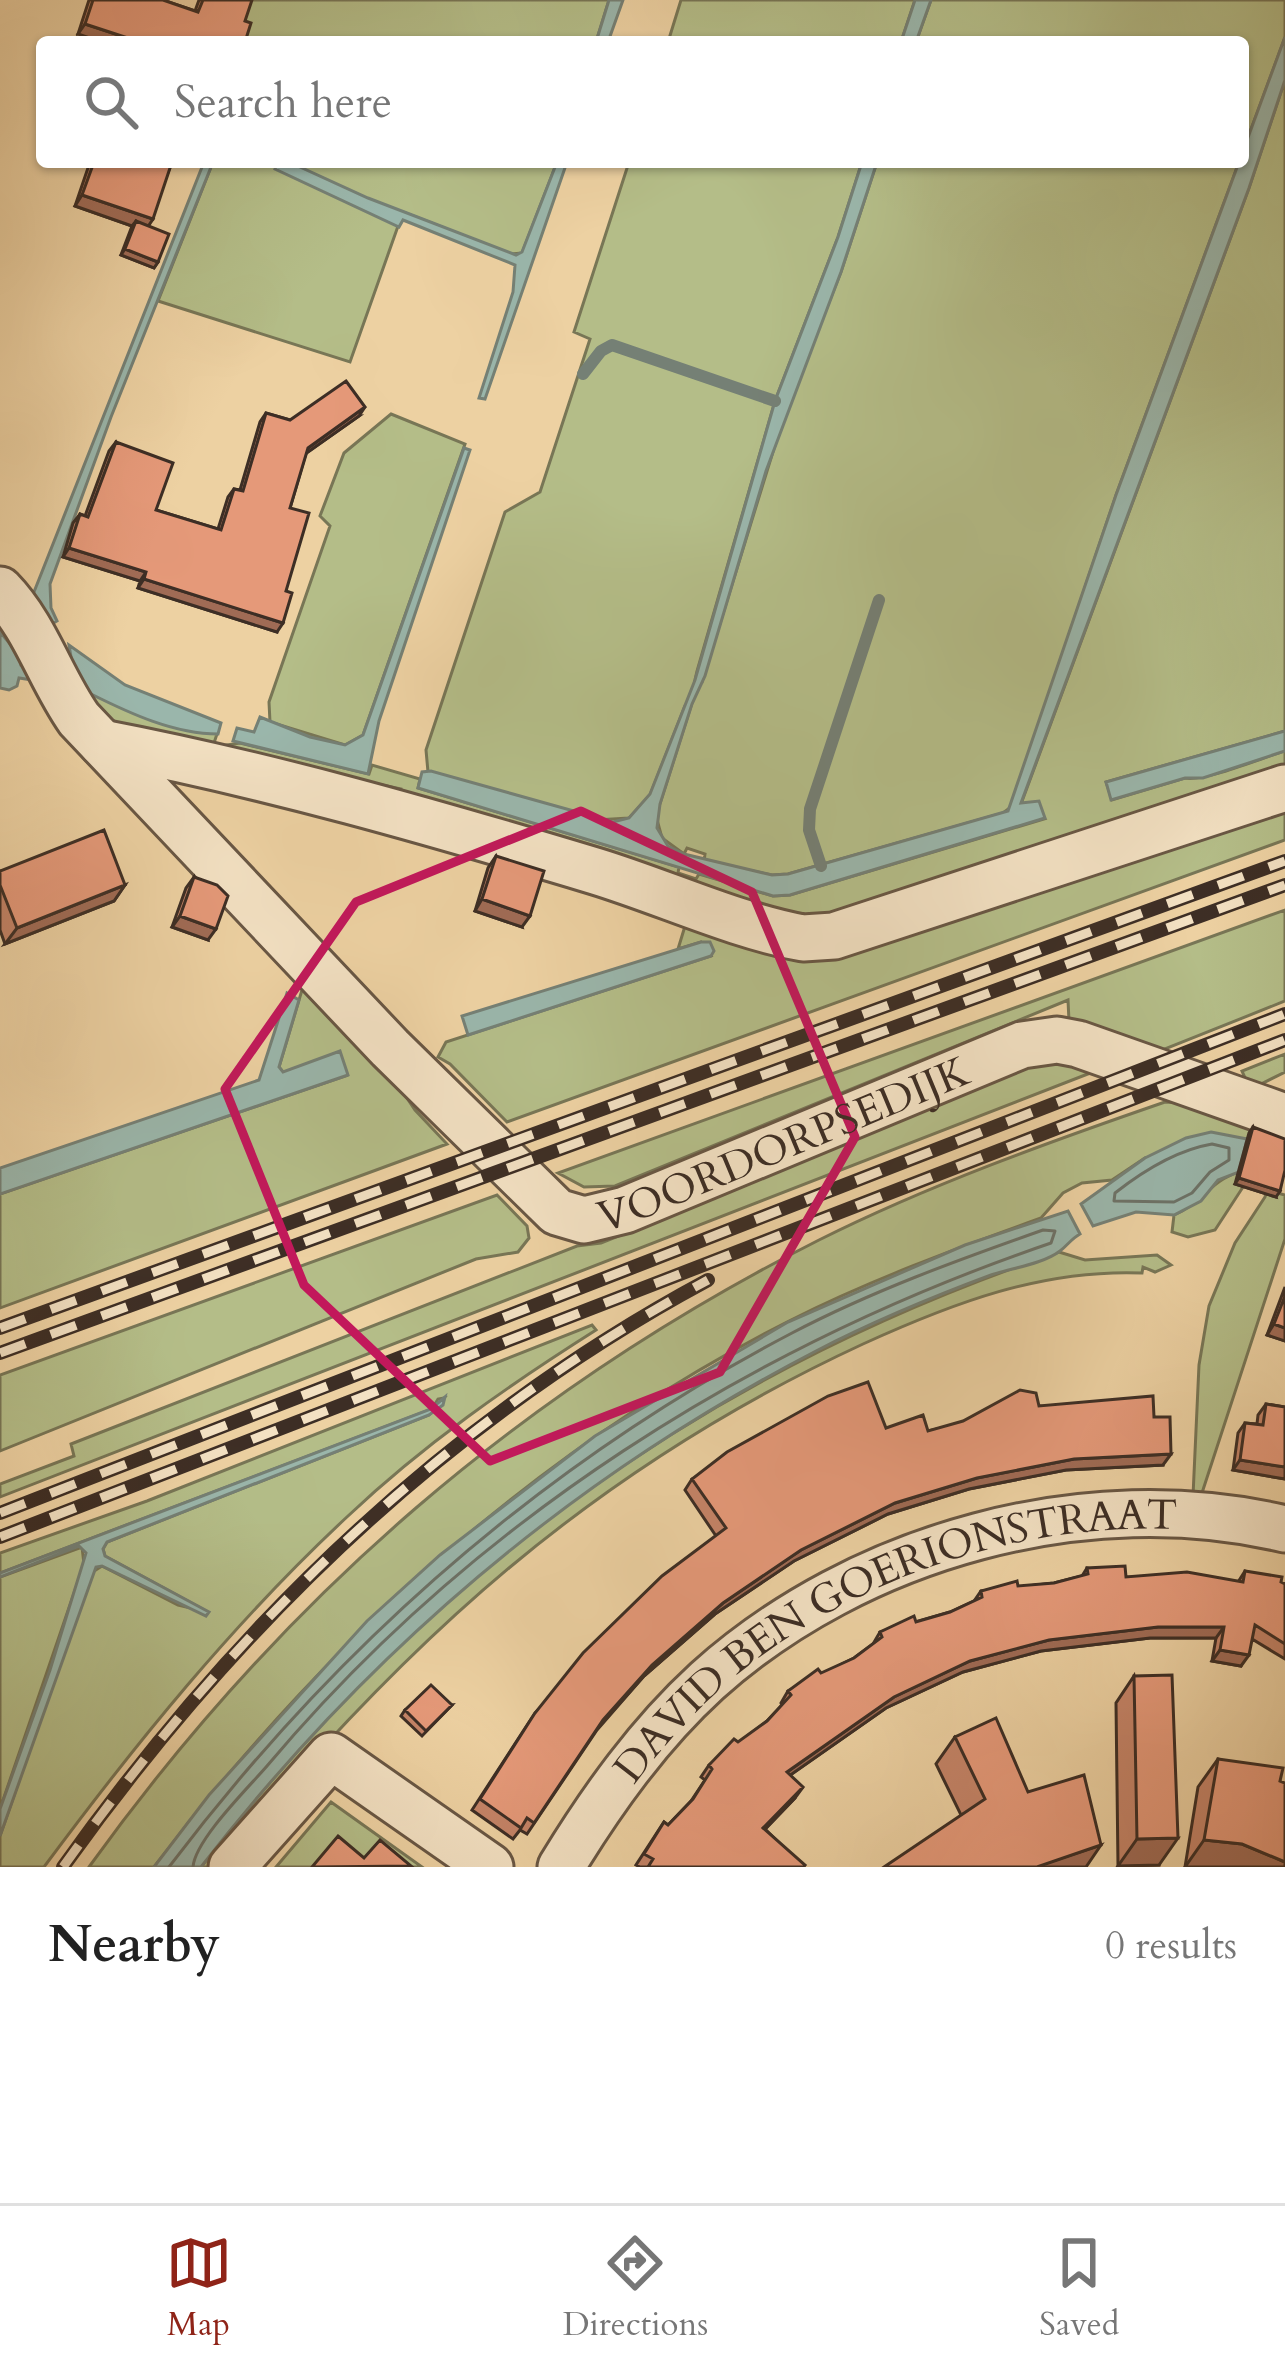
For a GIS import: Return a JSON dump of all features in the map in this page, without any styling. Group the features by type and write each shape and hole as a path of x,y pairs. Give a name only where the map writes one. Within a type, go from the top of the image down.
{"street":[{"name":"VOORDORPSEDIJK","path":"0,590 54,677 102,742 390,1048 538,1197 569,1217 601,1219 1022,1045 1040,1042 1078,1044 1285,1118"},
{"path":"102,742 223,766 324,793 600,872 803,938 834,936 1285,788"},
{"name":"DAVID BEN GOERIONSTRAAT","path":"561,1867 601,1801 707,1682 771,1630 842,1588 926,1551 1017,1527 1077,1519 1180,1513 1285,1529"},
{"path":"232,1867 331,1756 490,1867"}],"highlighted area":[{"path":"581,811 752,892 855,1137 720,1372 490,1461 304,1285 225,1089 356,902"}],"green space":[{"path":"248,0 609,0 598,36 242,36"},
{"path":"681,0 915,0 903,36 670,36"},
{"path":"931,0 1285,0 1285,37 1249,135 1249,36 918,36"},
{"path":"1285,80 1285,731 1106,782 1112,800 1285,751 1285,776 810,927 401,794 401,789 374,787 229,751 227,745 240,743 369,774 372,765 420,779 418,788 679,867 678,873 696,879 699,874 773,896 790,895 1044,819 1021,804"},
{"path":"211,168 555,168 522,253 511,254 403,212 350,362 158,301"},
{"path":"627,168 860,168 775,401 697,671 695,680 702,682 784,416 841,272 875,168 1237,168 1116,495 1011,807 788,874 704,861 705,854 687,848 684,854 662,838 656,816 692,703 685,706 650,795 629,818 596,820 428,772 426,750 505,512 540,492 590,339 574,332"},
{"path":"391,414 465,444 363,735 345,745 270,722 269,702 330,526 320,516 344,453"},
{"path":"83,694 172,726 217,734 213,746 113,726"},
{"path":"1285,798 1285,840 507,1122 438,1057 446,1042 711,956 701,942 678,949 689,913 793,948"},
{"path":"1285,910 1285,1001 1160,1051 1069,1021 1068,1000 615,1186 584,1187 558,1173"},
{"path":"305,980 383,1062 415,1110 447,1144 0,1308 0,1194 348,1075 283,1072 279,1067"},
{"path":"1285,1054 1285,1072 1257,1086 1247,1082 1242,1071"},
{"path":"1051,1059 1098,1070 0,1497 0,1484 74,1456 71,1444 577,1246 601,1243 696,1205 743,1177 1008,1068"},
{"path":"1165,1102 1183,1103 1260,1127 1245,1184 1215,1230 1188,1237 1172,1232 1174,1215 1239,1172 1246,1139 1145,1158 1112,1180 1082,1183 1063,1193 1041,1218 850,1292 696,1372 522,1491 363,1629 220,1784 154,1867 89,1867 243,1676 327,1590 415,1508 607,1363 710,1299 861,1220 946,1183"},
{"path":"1281,1134 1285,1134 1285,1159 1277,1193 1285,1195 1285,1239 1201,1496 1193,1496 1199,1365 1209,1306 1235,1243 1265,1197"},
{"path":"497,1195 527,1226 529,1238 518,1252 476,1259 0,1451 0,1375"},
{"path":"1059,1252 1085,1260 1157,1255 1171,1265 1155,1272 1143,1267 1142,1273 1034,1283 964,1302 863,1344 765,1393 675,1447 510,1567 361,1707 219,1867 201,1867 289,1761 382,1663 480,1574 583,1494 692,1421 808,1357 930,1301"},
{"path":"592,1325 596,1330 436,1440 306,1556 188,1685 44,1867 0,1867 0,1836 91,1573 102,1566 178,1605 208,1612 105,1556 107,1542 429,1415 444,1398 432,1409 0,1573 0,1553 147,1501"},
{"path":"82,1547 84,1564 0,1809 0,1577"},
{"path":"331,1802 422,1867 276,1867"}],"water":[{"path":"609,0 623,0 610,36 598,36"},
{"path":"915,0 931,0 918,36 903,36"},
{"path":"1285,37 1285,80 1249,188 1021,803 1039,801 1045,818 790,895 773,896 418,788 422,772 431,771 613,822 629,818 650,794 695,680 775,401 860,168 875,168 766,471 705,676 660,804 657,828 668,846 684,854 772,875 1008,811 1116,495 1237,168 1249,168 1249,135"},
{"path":"202,168 211,168 50,584 57,621 50,625 32,597"},
{"path":"302,168 516,255 522,252 555,168 565,168 485,399 479,398 513,292 515,265 403,220 399,227 275,169"},
{"path":"464,448 470,450 379,721 368,774 233,741 237,728 254,732 260,717 345,745 363,735"},
{"path":"0,632 21,657 21,665 66,672 72,663 69,645 125,685 221,723 218,734 152,721 71,686 19,678 17,686 0,688"},
{"path":"1285,731 1285,751 1203,778 1185,778 1111,800 1106,782"},
{"path":"710,942 711,956 468,1035 462,1016"},
{"path":"287,993 299,1000 279,1067 283,1072 340,1051 348,1075 0,1194 0,1168 259,1080"},
{"path":"1211,1132 1247,1139 1239,1172 1218,1180 1201,1201 1174,1215 1136,1212 1093,1226 1081,1204 1145,1158"},
{"path":"1068,1211 1080,1234 1053,1255 947,1292 816,1351 727,1400 559,1512 405,1642 266,1788 201,1867 154,1867 209,1795 367,1621 440,1555 595,1436 788,1322 965,1245"},
{"path":"445,1397 443,1405 429,1415 107,1542 105,1556 209,1612 206,1616 96,1567 0,1836 0,1809 86,1553 79,1546 0,1577 0,1573 431,1409"}],"building":[{"path":"93,0 163,0 198,12 203,0 252,0 245,21 251,23 247,36 122,36 85,24"},
{"path":"92,168 170,168 153,219 82,195"},
{"path":"136,221 169,234 158,262 125,249"},
{"path":"346,381 365,407 308,448 290,508 309,513 286,591 292,593 283,623 144,579 146,572 69,548 80,514 88,517 116,442 173,463 156,510 221,530 234,489 243,491 266,413 290,420"},
{"path":"104,830 125,885 17,928 0,885 0,871"},
{"path":"496,856 544,871 530,916 482,899"},
{"path":"194,877 217,885 228,896 216,929 180,916"},
{"path":"1253,1127 1285,1139 1280,1191 1239,1178"},
{"path":"1285,1296 1285,1328 1274,1324"},
{"path":"868,1382 886,1428 923,1415 928,1431 963,1421 1020,1390 1036,1393 1039,1406 1153,1396 1154,1417 1170,1417 1171,1454 1074,1459 977,1478 895,1503 801,1550 723,1603 652,1665 603,1720 534,1823 527,1818 521,1828 480,1799 535,1713 583,1653 662,1576 726,1528 692,1479 727,1452 828,1396"},
{"path":"1266,1404 1285,1407 1285,1467 1240,1460 1245,1423 1263,1425"},
{"path":"1125,1566 1126,1577 1187,1572 1243,1582 1245,1571 1282,1577 1285,1644 1255,1625 1249,1655 1220,1650 1224,1627 1158,1627 1049,1640 970,1661 894,1697 787,1772 803,1787 763,1828 803,1867 648,1867 653,1859 644,1854 664,1822 668,1825 693,1799 712,1769 709,1765 734,1739 738,1742 767,1721 791,1695 788,1691 818,1669 821,1673 854,1658 882,1637 880,1632 914,1616 916,1622 950,1612 982,1597 981,1591 1017,1581 1018,1586 1054,1583 1088,1574 1087,1568"},
{"path":"1172,1675 1178,1838 1137,1839 1134,1676"},
{"path":"431,1685 452,1705 426,1731 405,1710"},
{"path":"996,1718 1028,1792 1084,1775 1101,1845 1037,1867 884,1867 985,1799 955,1737"},
{"path":"1218,1759 1283,1768 1285,1862 1242,1844 1204,1840"},
{"path":"338,1836 364,1858 380,1840 411,1866 312,1867"}],"waterway":[{"path":"583,374 612,345 775,401"},
{"path":"821,866 809,830 810,809 879,600"}],"railway":[{"path":"0,1328 1285,861"},
{"path":"0,1353 1285,885"},
{"path":"0,1513 1285,1014"},
{"path":"0,1537 1285,1040"},
{"path":"63,1867 199,1693 351,1536 520,1397 708,1280"}]}
